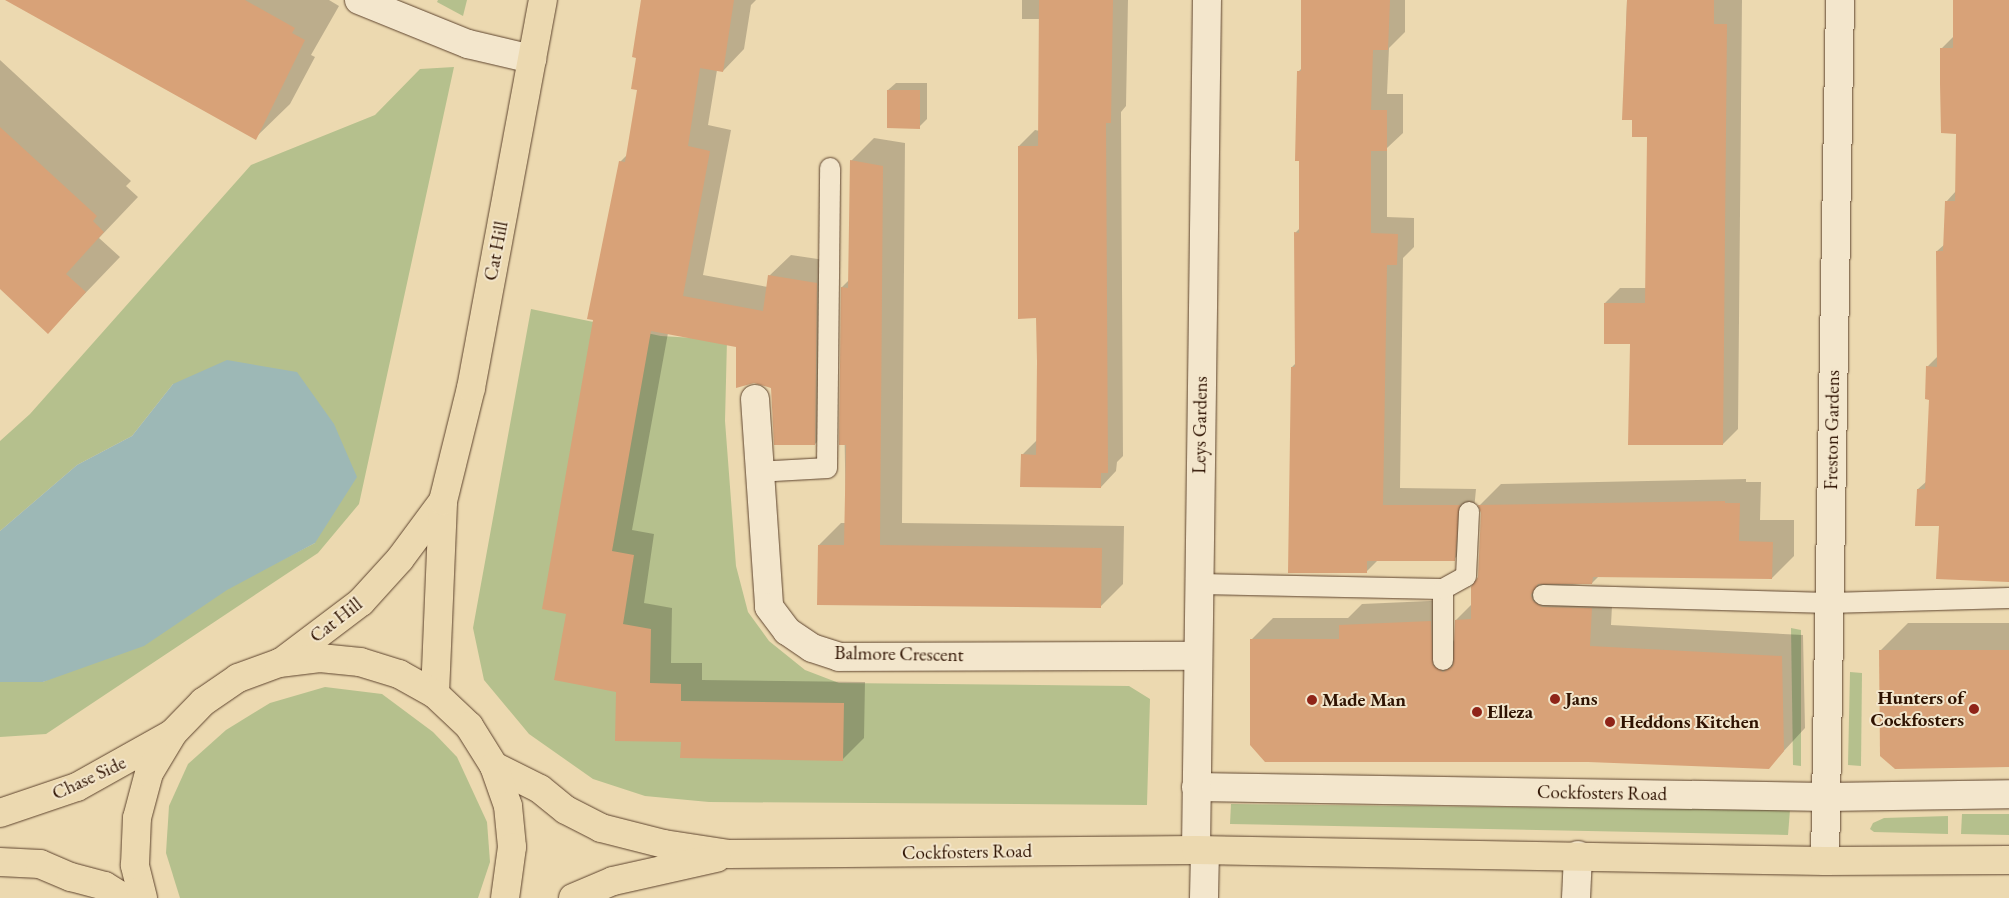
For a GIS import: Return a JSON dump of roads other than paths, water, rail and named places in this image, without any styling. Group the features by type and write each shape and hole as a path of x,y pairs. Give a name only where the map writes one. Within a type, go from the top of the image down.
{"main road":[{"name":"Cat Hill","path":"434,694 443,501 471,388 543,0"},
{"name":"Cat Hill","path":"279,663 361,602 400,559 443,501"},
{"path":"143,898 135,865 137,818 149,773 173,733 203,702 231,683 279,663 320,658 360,662 399,674 434,694 469,726 494,766 508,806 512,847 505,898"},
{"name":"Chase Side","path":"0,813 77,787 173,733"},
{"name":"Cockfosters Road","path":"494,766 540,789 566,810 601,828 664,844 729,854 1200,850 1578,855 1825,861 2009,860"},
{"name":"Cockfosters Road","path":"573,898 613,881 729,854"},
{"path":"0,862 40,864 71,878 105,886 124,898"}],"street":[{"path":"359,0 468,44 532,59"},
{"name":"Leys Gardens","path":"1200,850 1196,788 1197,656 1207,0"},
{"name":"Freston Gardens","path":"1825,861 1840,0"},
{"name":"Balmore Crescent","path":"755,398 758,472 769,608 787,631 812,648 839,657 1197,656"},
{"name":"Cockfosters Road","path":"1196,788 1827,797 2009,794"},
{"path":"1200,850 1204,898"},
{"path":"1576,898 1578,855"}],"lane":[{"path":"758,472 827,468 830,168"},
{"path":"1198,584 1443,589 1466,576 1469,512"},
{"path":"1443,589 1443,660"},
{"path":"1542,595 1829,602 2009,598"}],"water":[{"path":"227,360 297,372 334,424 357,477 315,543 227,590 144,646 43,682 0,682 0,531 77,465 132,436 173,384"}],"place":[{"name":"Jans","path":"1555,699"},
{"name":"Made Man","path":"1312,700"},
{"name":"Hunters of Cockfosters","path":"1974,709"},
{"name":"Elleza","path":"1477,712"},
{"name":"Heddons Kitchen","path":"1610,722"}]}
